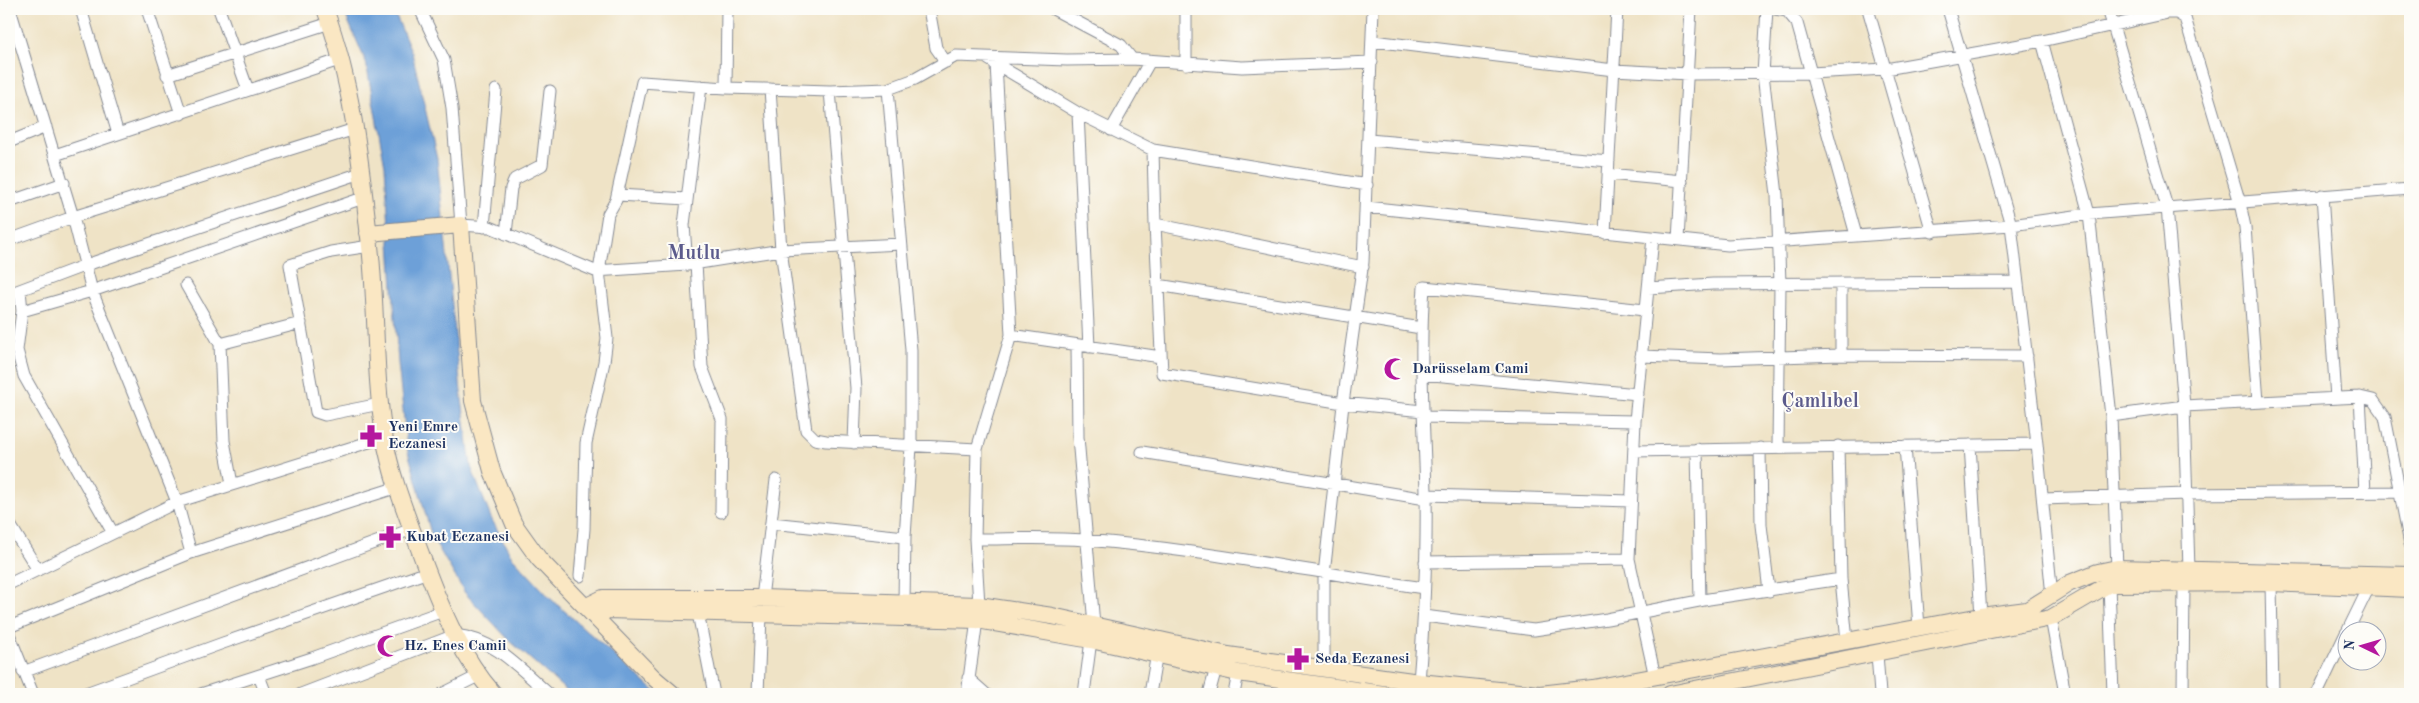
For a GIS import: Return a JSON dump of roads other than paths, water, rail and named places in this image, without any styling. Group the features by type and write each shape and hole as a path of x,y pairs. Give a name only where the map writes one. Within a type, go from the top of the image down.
{"main road":[{"path":"328,16 342,59 372,237 380,404 384,437 412,529 443,611 478,676 494,694"},
{"path":"372,237 455,225 474,401 492,471 514,524 539,559 654,678 674,694"},
{"path":"590,613 603,598 762,598 904,602 1324,669 1420,682 1540,694 1594,688 1919,627 2027,610 2070,583 2098,572 2117,568 2187,576 2270,582 2410,589"},
{"path":"1670,694 2051,618 2109,584 2187,576 2410,575"},
{"path":"590,613 607,610 762,615 978,613"},
{"path":"1092,632 1157,653 1238,673 1384,694"}],"street":[{"path":"10,9 64,183 92,291 177,502 191,553"},
{"path":"81,9 118,134"},
{"path":"147,9 181,114"},
{"path":"219,9 248,90"},
{"path":"420,9 444,60 452,108 455,225 484,227 506,234 595,272 692,264 781,250 900,244"},
{"path":"726,88 727,9"},
{"path":"929,9 936,48 946,62"},
{"path":"1053,9 1122,45 1132,59"},
{"path":"1186,9 1186,64"},
{"path":"1324,669 1324,574 1343,403 1362,266 1369,140 1373,9"},
{"path":"1605,233 1617,9"},
{"path":"1678,240 1692,9"},
{"path":"1767,9 1764,74 1777,195 1779,240 1778,447"},
{"path":"1775,9 1787,10 1795,18 1856,236"},
{"path":"1868,9 1932,232"},
{"path":"1948,9 2011,225 2037,444 2052,596"},
{"path":"2108,9 2167,208 2184,406 2187,576 2183,694"},
{"path":"1373,41 1614,70 1688,74 1810,73 1886,69 2042,41 2168,13 2177,14 2185,18 2240,203 2245,227 2250,278 2258,402"},
{"path":"168,75 234,53 328,16"},
{"path":"2042,41 2089,214 2111,416 2116,496 2117,568"},
{"path":"580,576 584,529 586,443 604,362 607,338 599,271 608,214 618,195 642,82 726,88 830,91 888,89 914,79 956,56 1067,60 1132,59 1242,67 1372,62"},
{"path":"985,57 1078,113 1153,150 1367,186"},
{"path":"55,155 342,59"},
{"path":"1111,130 1150,61"},
{"path":"967,694 978,613 975,539 977,449 1011,335 996,64"},
{"path":"701,86 684,225 692,264 702,367 722,419 721,512"},
{"path":"770,89 781,250 806,430 815,439 912,447 977,449"},
{"path":"888,89 900,244 911,350 912,447 905,537 904,602"},
{"path":"484,227 496,90"},
{"path":"506,234 510,188 515,180 542,165 550,91"},
{"path":"830,91 842,247 856,388 854,443"},
{"path":"1078,113 1083,346 1078,437 1088,540 1092,632 1084,694"},
{"path":"9,142 46,127"},
{"path":"9,240 73,217 355,129"},
{"path":"1369,140 1609,161"},
{"path":"1153,150 1162,373 1343,403 1423,414 1635,420"},
{"path":"113,533 24,376 17,350 22,311 14,292 86,265 361,173"},
{"path":"1608,174 1682,181"},
{"path":"9,202 64,183"},
{"path":"1366,207 1653,238 1728,244 1932,232 2011,225 2089,214 2410,189"},
{"path":"618,195 687,199"},
{"path":"2322,195 2336,398"},
{"path":"22,311 92,291 364,198"},
{"path":"1155,224 1362,266"},
{"path":"372,237 290,265 316,412 325,415 380,404"},
{"path":"1653,238 1635,420 1629,559 1639,613 1655,677"},
{"path":"1648,288 1841,283 2018,282"},
{"path":"1841,283 1841,356"},
{"path":"186,285 220,344 224,441 232,484"},
{"path":"1158,285 1421,328"},
{"path":"1420,682 1424,616 1426,497 1421,328 1424,287 1645,310"},
{"path":"220,344 301,322"},
{"path":"1011,335 1161,357"},
{"path":"1641,356 1721,359 1841,356 2027,356"},
{"path":"1422,374 1638,394"},
{"path":"2111,416 2184,406 2360,397 2373,400 2385,417 2410,544"},
{"path":"2360,397 2366,492"},
{"path":"9,584 177,502 384,437"},
{"path":"1634,451 2037,444"},
{"path":"1970,445 1981,616"},
{"path":"1838,446 1841,579 1847,641"},
{"path":"1905,446 1919,627"},
{"path":"1760,448 1760,525 1769,591"},
{"path":"1696,449 1700,601"},
{"path":"1142,452 1426,497 1631,501"},
{"path":"762,598 776,480"},
{"path":"9,627 191,553 398,487"},
{"path":"2043,499 2186,494 2401,492"},
{"path":"9,523 38,570"},
{"path":"771,523 905,537"},
{"path":"23,672 412,529"},
{"path":"975,539 1088,540 1173,549 1324,574 1424,588"},
{"path":"1425,562 1629,559"},
{"path":"83,694 214,646 428,572"},
{"path":"1424,616 1534,630 1841,579"},
{"path":"2270,582 2273,694"},
{"path":"2109,584 2113,694"},
{"path":"2353,620 2369,587"},
{"path":"201,694 259,676 443,611"},
{"path":"698,613 714,694"},
{"path":"758,694 762,615"},
{"path":"2051,618 2065,694"},
{"path":"9,634 33,694"},
{"path":"301,694 455,634 473,636 496,648 549,694"},
{"path":"1150,694 1157,653"},
{"path":"1877,654 1880,694"},
{"path":"2317,694 2336,655"},
{"path":"1209,694 1216,668"},
{"path":"1234,694 1238,673"},
{"path":"259,676 266,694"},
{"path":"442,694 478,676"},
{"path":"968,678 986,694"}],"water":[{"path":"343,9 393,9 412,53 437,159 461,392 471,467 491,518 512,557 551,599 658,694 570,694 510,641 465,593 432,537 407,448 398,363 385,166 366,62"}],"place":[{"name":"Darüsselam Cami","path":"1395,369"},
{"name":"Yeni Emre Eczanesi","path":"371,436"},
{"name":"Kubat Eczanesi","path":"390,537"},
{"name":"Hz. Enes Camii","path":"388,646"},
{"name":"Seda Eczanesi","path":"1298,659"}],"district":[{"name":"Mutlu","path":"694,254"},
{"name":"Çamlıbel","path":"1820,402"}]}
